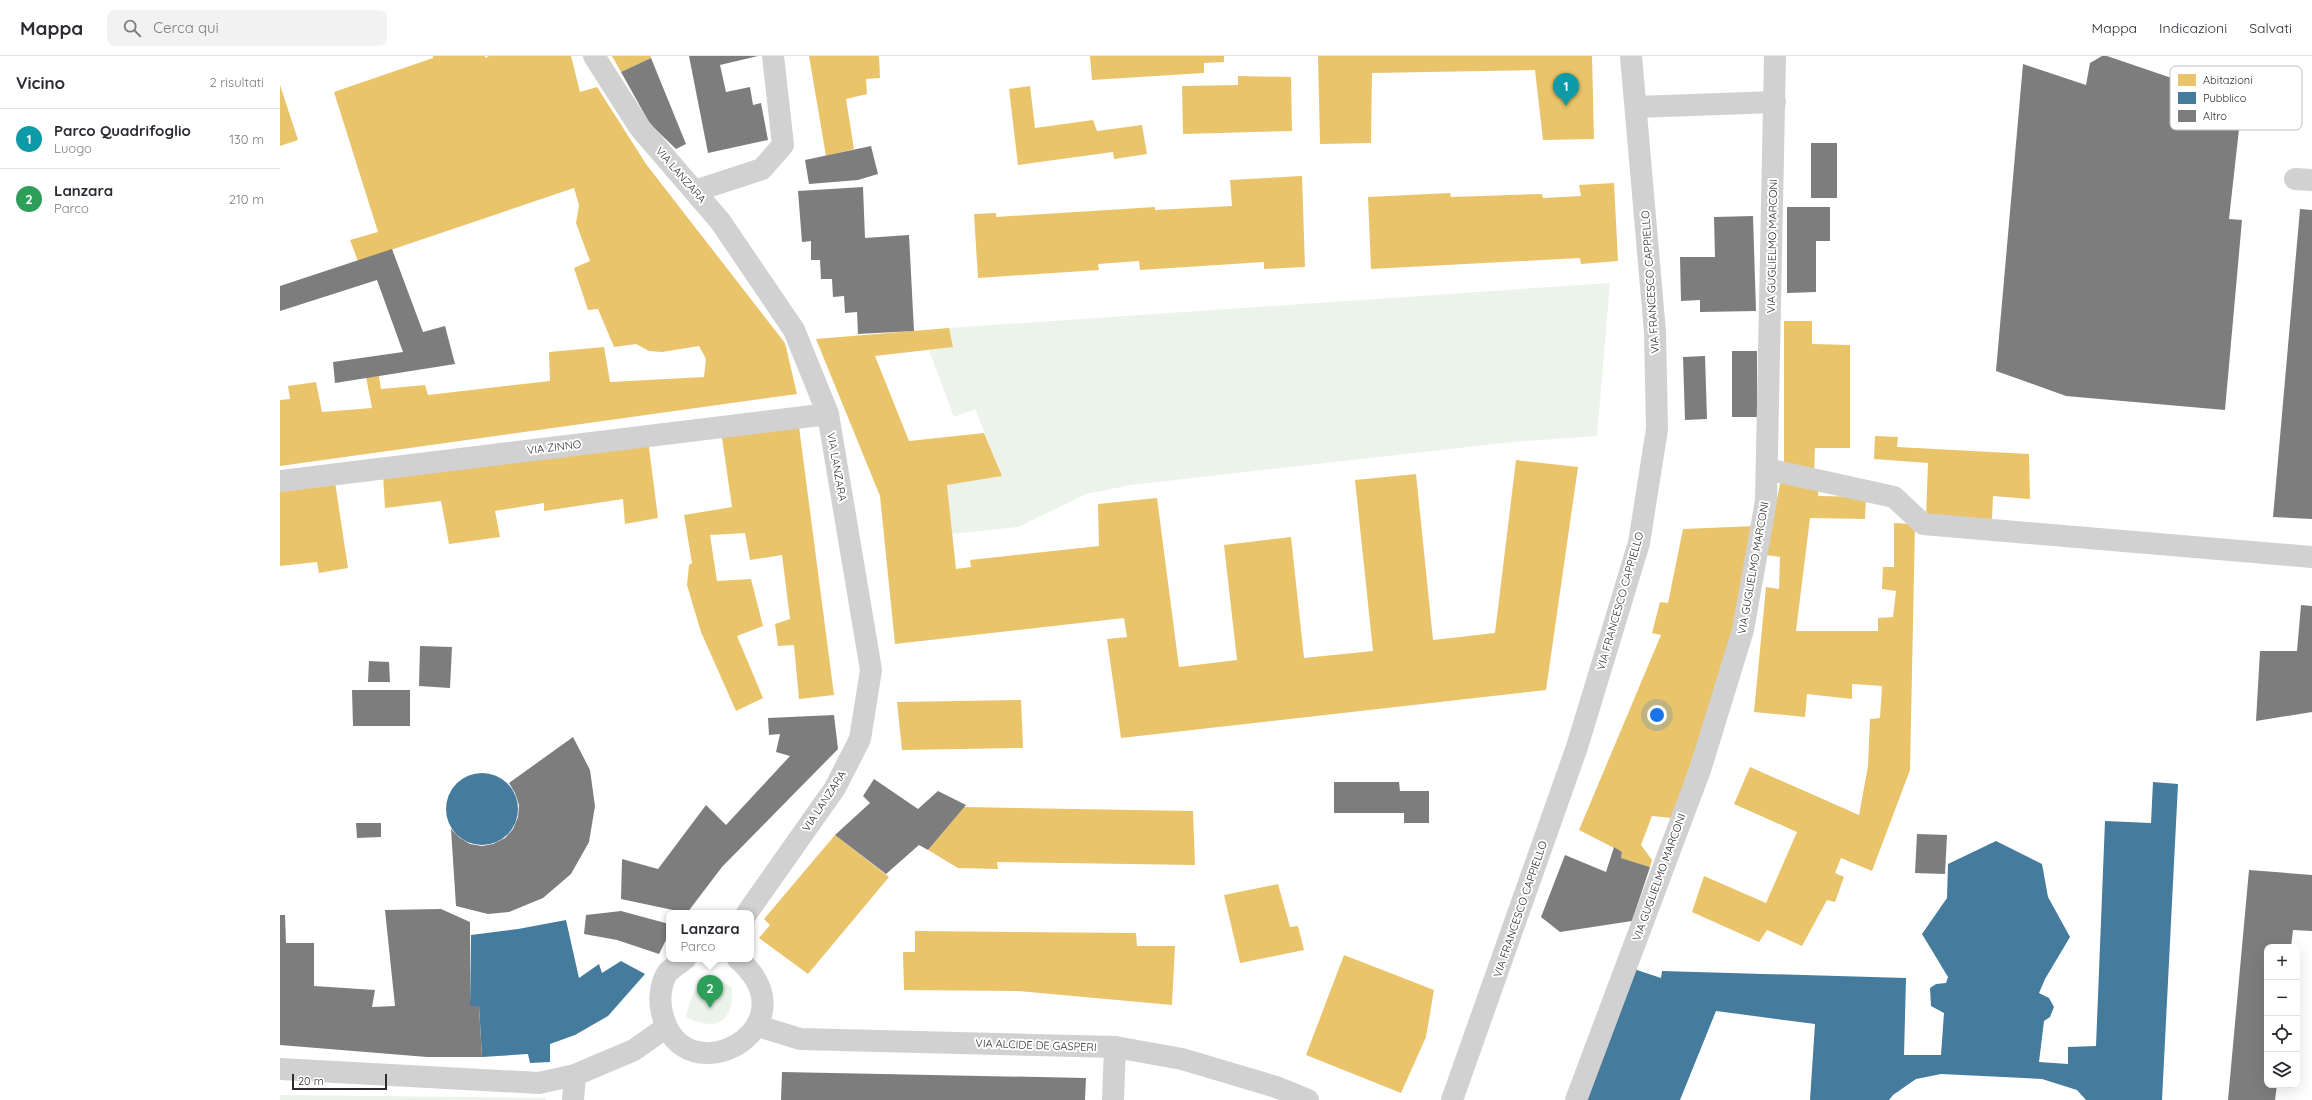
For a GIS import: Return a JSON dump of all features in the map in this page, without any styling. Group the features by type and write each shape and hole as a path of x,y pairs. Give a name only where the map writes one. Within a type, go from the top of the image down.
{"street":[{"name":"VIA LANZARA","path":"594,56 640,128 720,221 794,330 828,414 871,670 860,739 835,788 749,910"},
{"path":"695,191 762,169 784,145 773,56"},
{"name":"VIA FRANCESCO CAPPIELLO","path":"1452,1100 1577,747 1639,543 1657,429 1656,332 1637,107 1631,56"},
{"name":"VIA GUGLIELMO MARCONI","path":"1576,1100 1700,770 1744,630 1766,501 1775,56"},
{"path":"1637,107 1775,102"},
{"name":"VIA ZINNO","path":"280,481 828,414"},
{"path":"1767,469 1894,497 1923,524 2312,557"},
{"path":"681,962 668,973 659,1000 665,1028 680,1045 701,1054 724,1054 744,1043 758,1026 763,1007 761,988 752,970 742,962"},
{"name":"VIA ALCIDE DE GASPERI","path":"758,1026 800,1039 1114,1047 1182,1059 1278,1093 1308,1100"},
{"path":"280,1069 539,1083 575,1075 634,1050 665,1028"},
{"path":"1113,1100 1114,1047"},
{"path":"573,1100 575,1075"}],"shaded area":[{"path":"1610,283 1597,436 1512,442 1131,485 1086,494 1018,527 952,534 947,485 1002,476 975,409 954,417 929,350 953,347 949,328"},
{"path":"722,981 732,988 732,1000 730,1009 721,1021 706,1024 686,1017 690,1001 700,986"},
{"path":"280,1095 546,1098 546,1100 280,1100"}],"building: Abitazioni":[{"path":"433,56 485,56 485,58 489,56 571,56 580,92 597,87 646,164 785,343 797,394 280,466 280,400 290,399 288,386 316,382 322,412 372,408 366,377 379,376 381,389 425,385 428,395 550,381 549,352 604,347 610,382 704,377 706,359 699,346 662,352 649,351 636,344 614,347 598,309 588,310 574,268 590,261 576,223 579,205 574,188 358,261 350,240 378,232 334,92 433,58"},
{"path":"612,56 650,56 651,58 621,72"},
{"path":"809,56 879,56 880,78 866,79 867,94 846,99 854,149 826,156"},
{"path":"1090,56 1224,56 1224,62 1204,63 1204,73 1092,80"},
{"path":"1318,56 1592,56 1594,139 1543,140 1535,70 1372,73 1371,143 1320,144"},
{"path":"1238,76 1291,77 1292,131 1183,134 1182,86 1238,85"},
{"path":"280,85 298,140 280,146"},
{"path":"1030,86 1035,128 1093,120 1097,131 1142,125 1147,154 1114,159 1113,152 1018,165 1009,89"},
{"path":"1302,176 1305,267 1264,269 1264,262 1140,270 1139,261 1098,264 1099,270 978,278 974,214 996,213 996,217 1155,207 1155,210 1232,206 1230,180"},
{"path":"1614,183 1618,261 1581,264 1580,258 1371,269 1368,197 1450,193 1451,197 1542,194 1543,198 1581,196 1579,185"},
{"path":"1784,321 1812,321 1812,344 1850,345 1850,448 1815,448 1814,474 1784,468"},
{"path":"949,328 953,347 875,356 909,441 984,433 1002,476 947,485 956,569 971,567 970,560 1099,546 1098,504 1157,498 1179,667 1237,660 1224,545 1291,537 1304,658 1373,651 1355,480 1416,474 1433,640 1495,633 1516,460 1578,467 1546,690 1121,738 1107,639 1127,637 1124,618 895,644 880,496 816,339"},
{"path":"798,419 834,695 799,699 794,645 778,646 775,624 790,619 782,555 750,560 745,533 710,535 717,581 751,579 763,626 737,636 763,698 736,711 701,632 687,585 689,565 692,563 684,515 732,507 721,431"},
{"path":"1875,436 1898,437 1897,447 2029,454 2030,499 1993,496 1992,519 1926,516 1928,463 1874,459"},
{"path":"648,440 658,518 625,524 623,499 544,511 544,503 495,511 500,537 449,544 441,501 385,508 383,475"},
{"path":"1781,479 1819,485 1818,496 1866,497 1865,519 1810,518 1796,631 1878,631 1878,618 1893,617 1896,591 1882,589 1883,567 1894,567 1894,523 1915,524 1910,770 1872,871 1841,858 1835,873 1844,877 1835,902 1827,900 1802,946 1767,930 1759,942 1692,912 1704,876 1766,903 1797,832 1734,804 1750,767 1859,815 1868,766 1870,719 1880,718 1882,686 1852,684 1852,699 1807,694 1805,717 1754,712 1766,587 1779,589 1780,557 1766,555"},
{"path":"335,482 348,568 319,573 317,562 280,566 280,490"},
{"path":"1755,526 1737,627 1672,818 1652,816 1641,845 1652,860 1650,867 1621,858 1622,852 1579,830 1661,635 1652,633 1660,602 1668,603 1683,529"},
{"path":"1021,700 1023,748 902,750 897,702"},
{"path":"964,807 1193,811 1195,865 997,862 998,869 958,868 928,850"},
{"path":"835,835 889,877 808,974 759,938 770,925 764,919"},
{"path":"1278,884 1290,927 1298,926 1304,950 1240,963 1224,895"},
{"path":"915,931 1136,933 1137,946 1175,946 1172,1005 1018,991 904,990 903,952 915,952"},
{"path":"1344,955 1434,990 1426,1037 1401,1093 1306,1055"}],"building: Pubblico":[{"path":"475,773 489,773 496,775 508,783 516,795 518,809 516,823 508,835 496,843 489,845 475,845 468,843 456,835 448,823 446,816 446,802 448,795 456,783 468,775"},
{"path":"2153,782 2178,784 2162,1100 2086,1100 2077,1090 2042,1079 1941,1074 1916,1079 1893,1095 1889,1100 1810,1100 1815,1024 1716,1011 1680,1100 1584,1100 1631,968 1661,978 1662,971 1906,978 1904,1055 1941,1055 1944,1013 1931,1006 1930,988 1936,984 1946,983 1948,977 1922,934 1947,898 1948,864 1996,841 2042,864 2048,897 2070,937 2045,979 2039,993 2049,998 2054,1007 2050,1017 2044,1021 2039,1062 2068,1064 2068,1047 2096,1046 2105,821 2151,823"},
{"path":"566,920 579,978 599,964 602,973 621,961 645,974 608,1016 575,1035 550,1044 550,1062 530,1063 528,1054 482,1057 479,1006 470,1006 471,935 518,929"}],"building: Altro":[{"path":"689,56 758,56 720,65 726,92 750,87 753,105 761,103 768,140 708,153"},
{"path":"2102,56 2107,56 2170,77 2170,130 2239,130 2229,219 2242,220 2225,410 2066,396 1996,371 2023,64 2086,85 2090,63"},
{"path":"651,58 686,144 676,149 650,124 621,72"},
{"path":"1811,143 1837,143 1837,198 1811,198"},
{"path":"871,146 878,174 858,180 809,184 805,160"},
{"path":"863,187 865,238 909,235 914,331 858,334 857,312 845,313 844,296 833,297 832,279 821,279 820,260 811,260 811,241 802,242 798,191"},
{"path":"1787,207 1830,207 1830,241 1816,241 1816,292 1787,293"},
{"path":"2300,209 2312,210 2312,519 2273,517"},
{"path":"1753,216 1756,311 1700,312 1700,300 1681,301 1680,257 1715,257 1714,217"},
{"path":"392,249 423,332 445,326 455,364 335,383 333,362 403,352 377,280 280,311 280,286"},
{"path":"1732,351 1757,351 1757,417 1732,417"},
{"path":"1705,356 1707,419 1685,420 1683,357"},
{"path":"2301,605 2312,606 2312,712 2256,721 2260,651 2297,651"},
{"path":"420,646 452,647 450,688 419,686"},
{"path":"369,661 389,662 390,682 368,682"},
{"path":"352,690 410,690 410,726 353,726"},
{"path":"834,715 838,749 722,867 689,910 673,910 621,899 622,859 658,869 706,805 726,825 790,756 776,752 780,734 769,735 768,718"},
{"path":"573,737 590,770 595,806 589,842 571,874 543,898 509,912 488,914 456,906 451,829 460,838 470,844 482,846 493,844 505,838 513,829 518,817 519,805 515,793 509,783"},
{"path":"874,779 918,809 938,791 966,805 928,850 919,845 886,874 835,835 870,803 863,796"},
{"path":"1334,782 1399,782 1400,791 1429,791 1429,823 1404,823 1404,813 1334,813"},
{"path":"356,823 381,823 381,837 357,838"},
{"path":"1917,834 1947,835 1945,874 1915,873"},
{"path":"1614,847 1622,852 1621,858 1650,867 1632,921 1560,932 1541,917 1565,855 1606,872"},
{"path":"2249,870 2312,875 2312,931 2293,930 2291,944 2264,944 2264,1088 2277,1088 2275,1100 2228,1100"},
{"path":"441,909 470,922 470,1006 479,1006 482,1057 427,1057 280,1045 280,915 285,915 286,943 314,943 314,986 375,990 372,1007 395,1006 385,910"},
{"path":"621,911 666,923 666,940 659,954 617,940 584,934 586,915"},
{"path":"782,1072 1086,1078 1085,1100 781,1100"}],"place":[{"name":"Parco Quadrifoglio","path":"1566,106"},
{"name":"Lanzara","path":"710,1008"}]}
